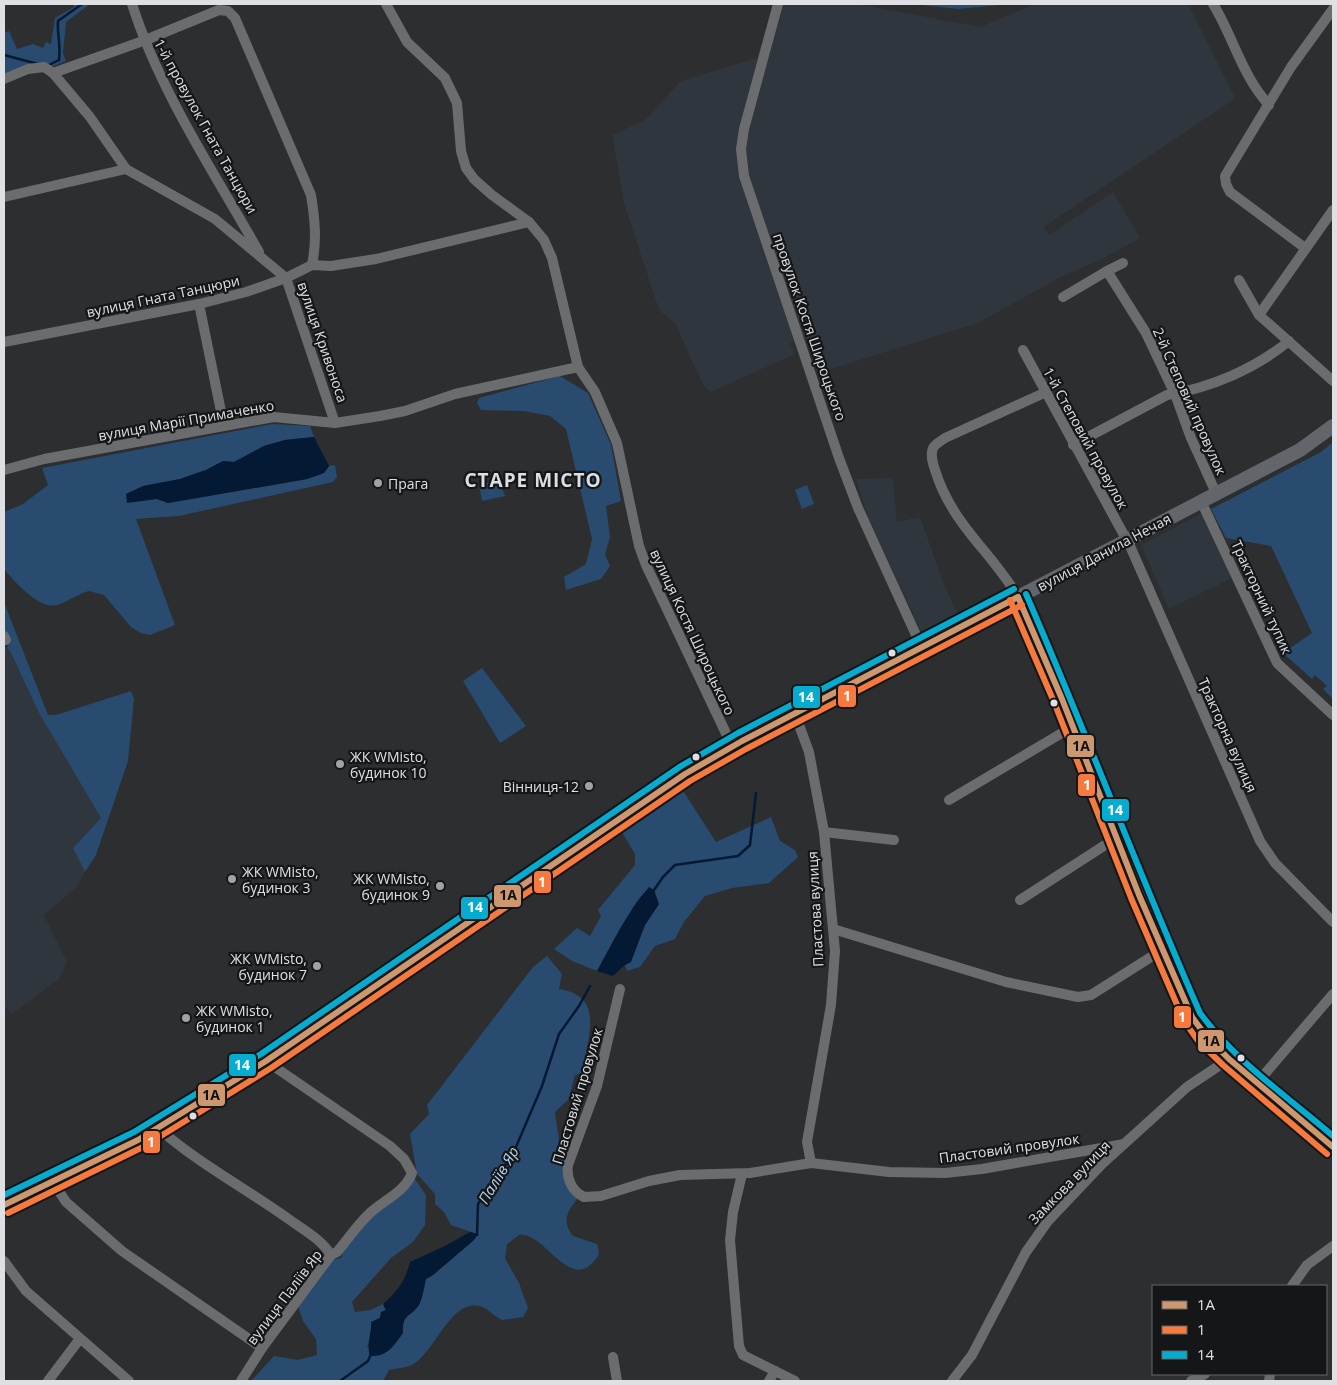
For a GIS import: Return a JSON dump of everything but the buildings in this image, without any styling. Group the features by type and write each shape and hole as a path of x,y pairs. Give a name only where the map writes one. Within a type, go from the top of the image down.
{"main road":[{"name":"вулиця Данила Нечая","path":"4,1205 158,1128 266,1061 676,779 732,746 1300,450 1333,426"},
{"path":"1018,597 1032,626 1162,950 1192,1017 1206,1036 1229,1059 1333,1147"}],"street":[{"name":"1-й провулок Гната Танцюри","path":"132,4 144,40 181,115 262,257"},
{"name":"вулиця Костя Широцького","path":"386,4 407,42 445,78 457,103 461,151 466,168 474,179 492,195 529,222 544,240 552,258 578,367 596,392 617,443 639,546 654,584 732,746"},
{"name":"провулок Костя Широцького","path":"777,4 744,129 741,149 744,176 839,458 858,508 922,648"},
{"path":"1212,4 1224,22 1254,89 1269,105"},
{"path":"1305,248 1230,192 1225,176 1291,67 1333,9"},
{"path":"4,79 28,70 44,68 53,73 219,10 228,11 235,18 311,195 316,222 316,244 312,265"},
{"name":"вулиця Кривоноса","path":"53,73 90,117 126,169 215,219 286,278 335,424"},
{"path":"4,197 126,169"},
{"path":"1259,315 1333,210"},
{"name":"вулиця Гната Танцюри","path":"4,342 199,304 246,292 286,278 312,265 331,266 376,260 529,222"},
{"path":"1063,298 1123,263"},
{"name":"2-й Степовий провулок","path":"1107,271 1146,333 1175,394 1191,438 1216,493"},
{"path":"1239,280 1259,315 1333,381"},
{"path":"199,304 224,426"},
{"path":"1073,445 1167,395 1175,394 1246,369 1289,341"},
{"name":"1-й Степовий провулок","path":"1023,350 1044,393 1126,540"},
{"name":"вулиця Марії Примаченко","path":"4,470 44,459 274,417 335,424 405,410 455,394 578,367"},
{"path":"1018,597 966,531 950,504 938,478 932,454 937,443 945,438 1044,393"},
{"name":"Тракторний тупик","path":"1201,501 1277,663 1333,715"},
{"name":"Тракторна вулиця","path":"1126,540 1260,842 1275,863 1333,922"},
{"name":"Пластова вулиця","path":"795,714 809,752 824,832 834,951 830,1005 807,1142 811,1163"},
{"path":"949,800 1072,727"},
{"path":"824,832 894,840"},
{"path":"1020,900 1116,838"},
{"path":"833,929 1006,982 1078,997 1091,994 1162,950"},
{"name":"Пластовий провулок","path":"620,989 593,1098 570,1159 568,1174 572,1186 584,1197 595,1198 633,1185 672,1176 742,1174 811,1163 889,1172 945,1173 982,1169 1124,1144"},
{"path":"1256,1083 1333,994"},
{"name":"Замкова вулиця","path":"952,1381 972,1355 1018,1265 1041,1230 1096,1170 1124,1144 1187,1087 1229,1059"},
{"name":"вулиця Паліїв Яр","path":"241,1381 262,1348 331,1255 337,1252 370,1213 391,1198 410,1180 411,1168 390,1146 266,1061"},
{"path":"158,1128 217,1172 274,1208 325,1245 331,1255"},
{"path":"742,1174 733,1212 730,1240 739,1346 743,1355 795,1381"},
{"path":"53,1182 66,1202 122,1251 262,1348"},
{"path":"1293,1285 1307,1265 1333,1246"},
{"path":"4,1261 26,1291 129,1381"},
{"path":"48,1381 80,1340"},
{"path":"613,1357 617,1381"},
{"path":"769,1381 775,1371"},
{"path":"1191,1381 1203,1375"}],"shaded area":[{"path":"74,4 90,4 66,22 63,53 66,61 46,69 4,79 4,33 9,31 17,49 33,44 43,48 46,42 51,44 55,18 74,7"},
{"path":"773,4 857,4 981,27 1034,4 1188,4 1234,96 1233,100 1044,227 1049,235 1113,192 1140,238 1104,258 1059,278 978,323 818,373 806,336 790,343 795,354 711,392 704,387 675,323 661,312 656,301 624,203 612,135 645,120 681,81 757,58"},
{"path":"913,4 1011,4 958,9"},
{"path":"560,376 588,393 611,445 621,501 606,506 610,537 605,554 610,566 601,579 566,590 564,577 586,564 592,539 566,429 550,416 524,411 481,410 477,403 479,398"},
{"path":"272,424 310,426 314,437 285,440 264,446 234,462 223,461 206,470 180,479 143,486 157,499 168,503 307,479 324,473 329,466 335,465 337,477 333,482 179,516 136,519 175,625 150,635 141,633 131,627 104,595 89,591 57,605 43,603 27,593 4,569 4,512 23,504 48,485 42,468"},
{"path":"314,437 329,466 324,473 307,479 168,503 157,499 127,503 126,494 143,486 180,479 206,470 223,461 234,462 264,446 285,440"},
{"path":"1333,442 1333,699 1323,689 1327,686 1315,675 1312,679 1283,653 1312,633 1271,546 1226,538 1211,509 1321,452"},
{"path":"893,478 897,522 920,517 946,590 959,616 927,630 920,629 868,517 856,479"},
{"path":"499,480 505,496 482,501 479,485"},
{"path":"807,485 814,504 802,509 795,490"},
{"path":"1202,513 1232,578 1169,609 1141,545"},
{"path":"4,602 48,715 56,715 131,691 134,699 128,761 96,855 85,872 73,848 101,818 39,713 7,648 10,642 4,630"},
{"path":"4,646 10,651 39,713 101,818 73,848 85,872 76,888 44,915 67,962 59,979 11,1014 4,1005"},
{"path":"482,668 526,726 500,743 463,681"},
{"path":"682,789 716,842 771,817 780,841 795,850 798,857 769,883 732,888 705,896 684,922 675,939 655,946 640,967 627,971 625,965 631,957 645,925 659,904 649,888 637,901 597,971 572,961 554,949 577,928 590,936 601,916 598,910 635,865 635,854 620,829"},
{"path":"649,887 654,890 659,904 645,925 631,962 613,976 597,971 627,917"},
{"path":"547,956 562,974 559,989 574,994 584,1001 589,1011 590,1022 584,1073 575,1075 569,1099 555,1112 565,1166 580,1195 570,1210 567,1225 573,1236 597,1244 599,1252 596,1259 586,1268 576,1269 567,1266 557,1259 529,1236 519,1235 507,1244 505,1258 519,1283 528,1308 523,1317 502,1320 479,1306 469,1306 460,1310 444,1327 423,1356 412,1365 389,1370 383,1381 251,1381 274,1356 298,1360 317,1355 316,1339 303,1321 298,1306 330,1260 341,1258 346,1246 361,1225 410,1181 415,1179 426,1195 425,1225 413,1242 391,1258 352,1302 355,1312 370,1310 383,1304 386,1311 381,1312 380,1318 371,1322 372,1331 367,1348 403,1322 406,1316 419,1305 426,1279 474,1240 477,1234 451,1225 444,1212 435,1204 435,1194 417,1174 410,1134 429,1114 427,1105 533,967"},
{"path":"255,1054 254,1060 156,1122 151,1121"},
{"path":"470,1232 478,1234 474,1240 426,1279 420,1303 406,1318 403,1333 390,1350 381,1355 370,1356 371,1322 380,1318 381,1312 386,1310 383,1304 400,1285 406,1275 410,1262"}],"waterway":[{"path":"49,65 59,60 58,21 82,4"},
{"path":"4,55 38,64"},
{"name":"Паліїв Яр","path":"652,893 663,877 675,865 738,856 750,845 756,793"},
{"name":"Паліїв Яр","path":"477,1235 478,1204 513,1154 542,1086 559,1034 579,1006 590,986"},
{"name":"Паліїв Яр","path":"340,1381 368,1361 371,1354"}],"transit line":[{"name":"14","path":"4,1195 134,1132 261,1054 681,766 738,733 1014,589"},
{"name":"14","path":"1026,594 1200,1013 1229,1047 1246,1063 1333,1136"},
{"name":"1А","path":"1018,597 1062,699 1139,895 1192,1017 1206,1036 1229,1059 1333,1147"},
{"name":"1А","path":"4,1205 138,1140 266,1061 685,774 742,741 1018,597"},
{"name":"1","path":"1010,600 1054,702 1131,898 1184,1021 1199,1042 1223,1065 1327,1154"},
{"name":"1","path":"8,1213 143,1147 271,1068 690,781 746,749 1022,605"}],"place":[{"name":"Прага","path":"378,483"},
{"name":"ЖК WMisto, будинок 10","path":"340,764"},
{"name":"Вінниця-12","path":"589,786"},
{"name":"ЖК WMisto, будинок 3","path":"232,879"},
{"name":"ЖК WMisto, будинок 9","path":"440,886"},
{"name":"ЖК WMisto, будинок 7","path":"317,966"},
{"name":"ЖК WMisto, будинок 1","path":"186,1018"}],"district":[{"name":"СТАРЕ МІСТО","path":"533,480"}]}
